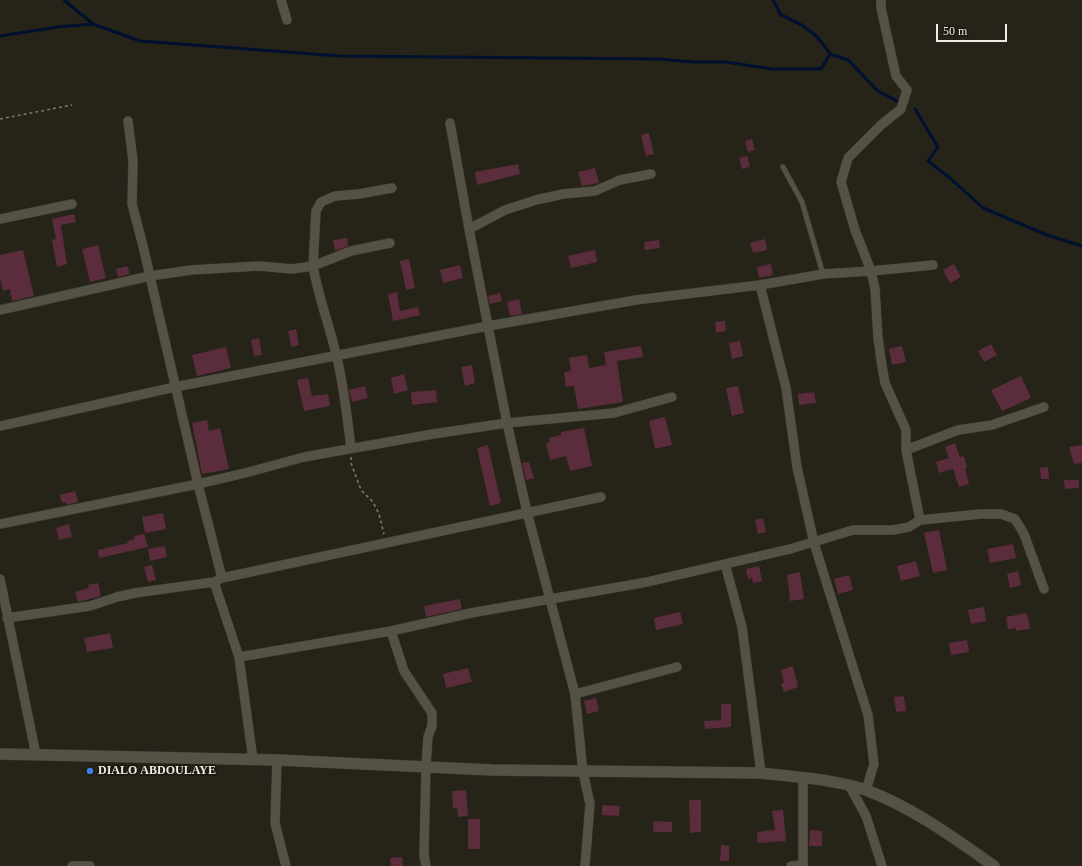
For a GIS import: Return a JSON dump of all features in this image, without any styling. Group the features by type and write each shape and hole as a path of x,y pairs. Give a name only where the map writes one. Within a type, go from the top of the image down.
{"street":[{"path":"281,0 287,20"},
{"path":"881,0 881,8 896,76 907,90 901,109 876,130 848,158 841,182 855,230 871,271 875,289 878,338 885,383 906,430 906,450 920,520"},
{"path":"128,121 133,161 132,204 198,484 218,580 239,657 253,760"},
{"path":"450,123 507,423 527,512 575,694 583,772 590,804 585,866"},
{"path":"469,229 505,210 536,200 563,194 595,191 620,180 651,174"},
{"path":"351,448 337,356 326,314 318,292 313,266 316,211 321,202 335,196 359,194 392,188"},
{"path":"0,219 72,204"},
{"path":"0,310 150,276 191,270 259,266 292,269 313,266 351,251 390,243"},
{"path":"0,426 175,387 488,326 636,300 760,285 823,274 933,265"},
{"path":"760,285 786,388 797,467 814,543 868,715 874,764 866,790"},
{"path":"0,524 198,484 304,457 351,448 507,423 614,413 672,397"},
{"path":"906,450 958,430 992,425 1044,407"},
{"path":"7,618 90,606 135,593 218,580 601,497"},
{"path":"239,657 391,631 471,613 550,598 648,582 814,543 853,530 893,530 909,527 920,520 1001,514 1015,519 1024,534 1044,589"},
{"path":"726,564 742,627 761,773"},
{"path":"0,579 36,755"},
{"path":"391,631 404,671 432,713 432,726 428,737 426,766 424,855 426,866"},
{"path":"575,694 677,667"},
{"path":"0,754 277,760 583,772 761,773 849,785 866,790 898,803 994,866"},
{"path":"277,760 275,823 286,866"},
{"path":"791,866 803,865 803,778"},
{"path":"849,785 866,816 882,866"},
{"path":"72,866 90,866"}],"lane":[{"path":"783,167 802,202 823,274"}],"path":[{"path":"0,119 72,105"},
{"path":"351,448 351,463 357,480 361,490 373,502 379,514 386,544"}],"building":[{"path":"649,133 654,154 646,156 641,135"},
{"path":"752,139 755,150 748,152 745,141"},
{"path":"747,156 750,167 742,169 739,158"},
{"path":"518,164 520,174 477,185 475,172"},
{"path":"595,168 599,183 582,186 578,172"},
{"path":"74,214 76,222 61,225 67,264 57,267 52,240 56,239 52,219"},
{"path":"347,238 348,246 335,251 333,240"},
{"path":"765,239 767,250 753,253 750,243"},
{"path":"659,240 660,248 645,250 644,242"},
{"path":"98,245 106,278 90,282 82,249"},
{"path":"23,250 34,296 12,301 10,289 3,291 0,278 0,255"},
{"path":"595,250 597,262 571,268 568,256"},
{"path":"409,259 415,288 406,290 400,261"},
{"path":"771,264 773,275 759,278 757,267"},
{"path":"954,264 961,277 950,283 943,270"},
{"path":"460,265 463,278 443,283 440,270"},
{"path":"127,266 130,274 118,277 116,269"},
{"path":"397,292 400,311 418,307 420,315 393,321 388,294"},
{"path":"500,293 502,301 490,304 488,296"},
{"path":"519,299 522,314 510,316 507,302"},
{"path":"725,321 726,331 716,333 715,322"},
{"path":"296,329 299,345 291,347 288,331"},
{"path":"259,338 262,355 254,356 251,340"},
{"path":"740,341 743,356 732,359 729,343"},
{"path":"991,344 997,355 984,362 978,351"},
{"path":"641,346 643,357 617,361 623,402 578,409 574,386 566,387 564,372 571,371 569,358 587,355 589,368 606,365 604,352"},
{"path":"902,346 906,362 892,365 889,349"},
{"path":"226,347 231,368 197,376 192,355"},
{"path":"472,365 475,383 465,386 461,367"},
{"path":"404,374 408,390 394,394 391,378"},
{"path":"1021,376 1031,398 1002,411 991,390"},
{"path":"308,378 312,396 328,394 330,406 304,411 297,380"},
{"path":"365,386 368,398 352,402 349,390"},
{"path":"738,386 744,413 732,416 726,388"},
{"path":"436,390 437,402 412,405 411,392"},
{"path":"814,392 816,403 799,405 798,394"},
{"path":"665,417 672,445 655,449 649,421"},
{"path":"207,420 209,431 220,428 229,469 202,474 192,423"},
{"path":"584,428 592,466 570,471 566,456 550,460 546,443 550,442 549,438 561,435 561,432"},
{"path":"955,443 960,457 964,456 969,484 959,487 953,469 939,473 936,462 949,458 945,447"},
{"path":"488,445 501,503 490,506 477,448"},
{"path":"1082,445 1082,463 1074,464 1069,447"},
{"path":"529,462 534,478 526,480 522,463"},
{"path":"1048,467 1049,479 1041,479 1040,468"},
{"path":"1064,480 1079,480 1079,488 1065,489"},
{"path":"75,491 78,502 66,505 66,502 62,503 60,495"},
{"path":"163,513 166,529 145,533 142,517"},
{"path":"763,518 766,532 758,534 755,520"},
{"path":"69,524 72,537 59,540 56,528"},
{"path":"939,530 947,570 933,573 924,533"},
{"path":"144,534 148,547 99,558 98,550 128,543 127,541 135,539 134,536"},
{"path":"1013,544 1016,558 990,563 987,549"},
{"path":"165,546 167,557 150,561 148,549"},
{"path":"916,561 920,576 901,581 897,566"},
{"path":"152,565 156,580 148,582 144,567"},
{"path":"759,566 762,581 753,583 752,578 748,579 746,569"},
{"path":"1018,571 1021,585 1010,588 1007,574"},
{"path":"800,572 804,599 790,601 787,575"},
{"path":"849,575 853,590 838,594 834,579"},
{"path":"98,583 101,596 78,602 75,592 89,588 88,585"},
{"path":"460,599 462,609 426,617 424,606"},
{"path":"984,607 986,621 971,624 968,610"},
{"path":"680,612 683,624 656,630 654,618"},
{"path":"1027,613 1030,629 1016,631 1016,628 1008,629 1006,617"},
{"path":"110,633 113,648 87,652 84,638"},
{"path":"967,640 969,652 951,655 949,643"},
{"path":"793,666 798,687 784,692 781,684 784,683 781,670"},
{"path":"468,668 472,682 446,688 443,674"},
{"path":"904,696 906,711 896,712 894,697"},
{"path":"596,698 599,711 587,714 584,701"},
{"path":"721,704 731,704 731,727 705,729 704,721 721,720"},
{"path":"466,790 468,816 458,817 457,808 453,808 452,791"},
{"path":"689,800 701,800 701,832 690,833"},
{"path":"602,805 620,806 619,816 602,815"},
{"path":"783,810 786,841 758,843 757,832 775,830 772,811"},
{"path":"468,819 480,819 480,849 468,849"},
{"path":"654,821 672,822 672,832 653,832"},
{"path":"810,830 822,831 822,846 809,846"},
{"path":"721,845 729,846 729,861 720,861"},
{"path":"402,857 403,866 391,866 390,858"}],"waterway":[{"path":"64,0 93,24"},
{"path":"773,0 781,15 809,30 820,40 830,54"},
{"path":"0,36 58,27 93,24 140,41 340,56 658,59 694,62 725,62 773,69 821,69 830,54 848,60 878,91 899,102"},
{"path":"915,109 938,147 928,161 950,178 983,208 1047,235 1082,246"}],"place":[{"name":"DIALO ABDOULAYE","path":"90,771"}]}
